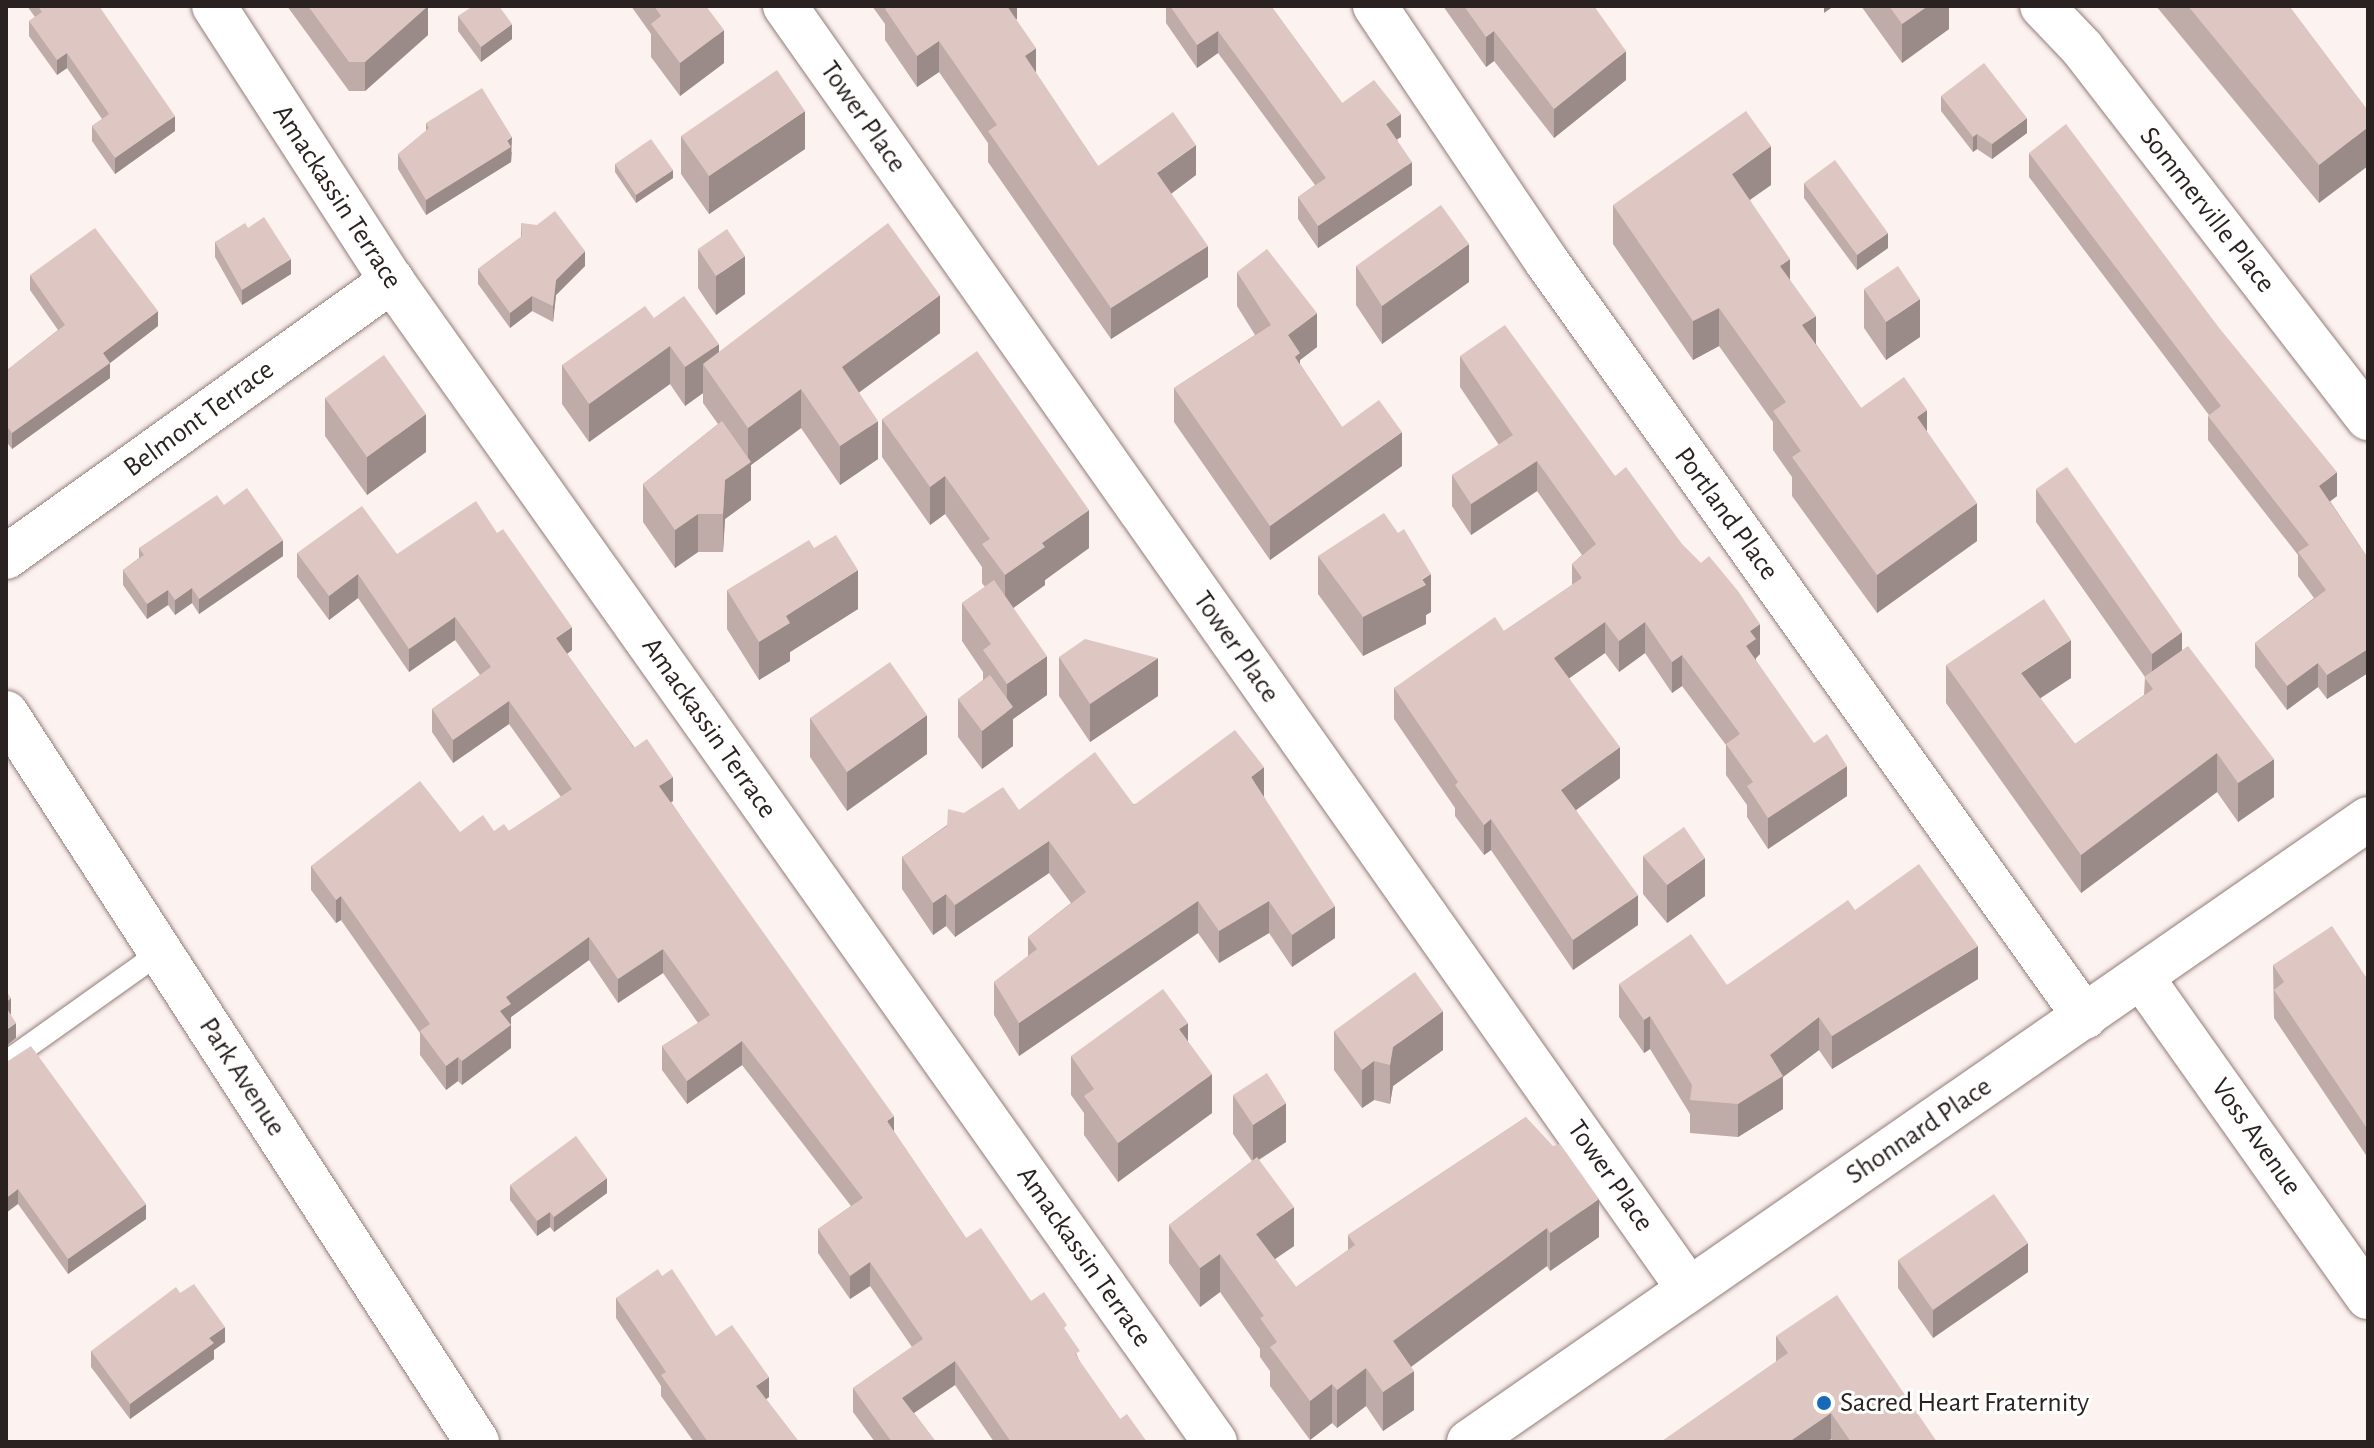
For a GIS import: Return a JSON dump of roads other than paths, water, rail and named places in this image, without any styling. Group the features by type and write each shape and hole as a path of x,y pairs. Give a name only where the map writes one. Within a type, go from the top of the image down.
{"street":[{"name":"Amackassin Terrace","path":"214,6 392,281 1215,1442"},
{"name":"Tower Place","path":"785,6 1688,1288"},
{"name":"Portland Place","path":"1375,6 1547,262 2085,1017"},
{"name":"Sommerville Place","path":"2042,6 2082,48 2368,418"},
{"name":"Belmont Terrace","path":"6,557 392,281"},
{"name":"Park Avenue","path":"6,713 477,1442"},
{"name":"Shonnard Place","path":"1469,1442 2368,819"},
{"name":"Voss Avenue","path":"2142,978 2368,1297"}],"lane":[{"path":"6,1062 161,952"}],"place":[{"name":"Sacred Heart Fraternity","path":"1824,1403"}]}
